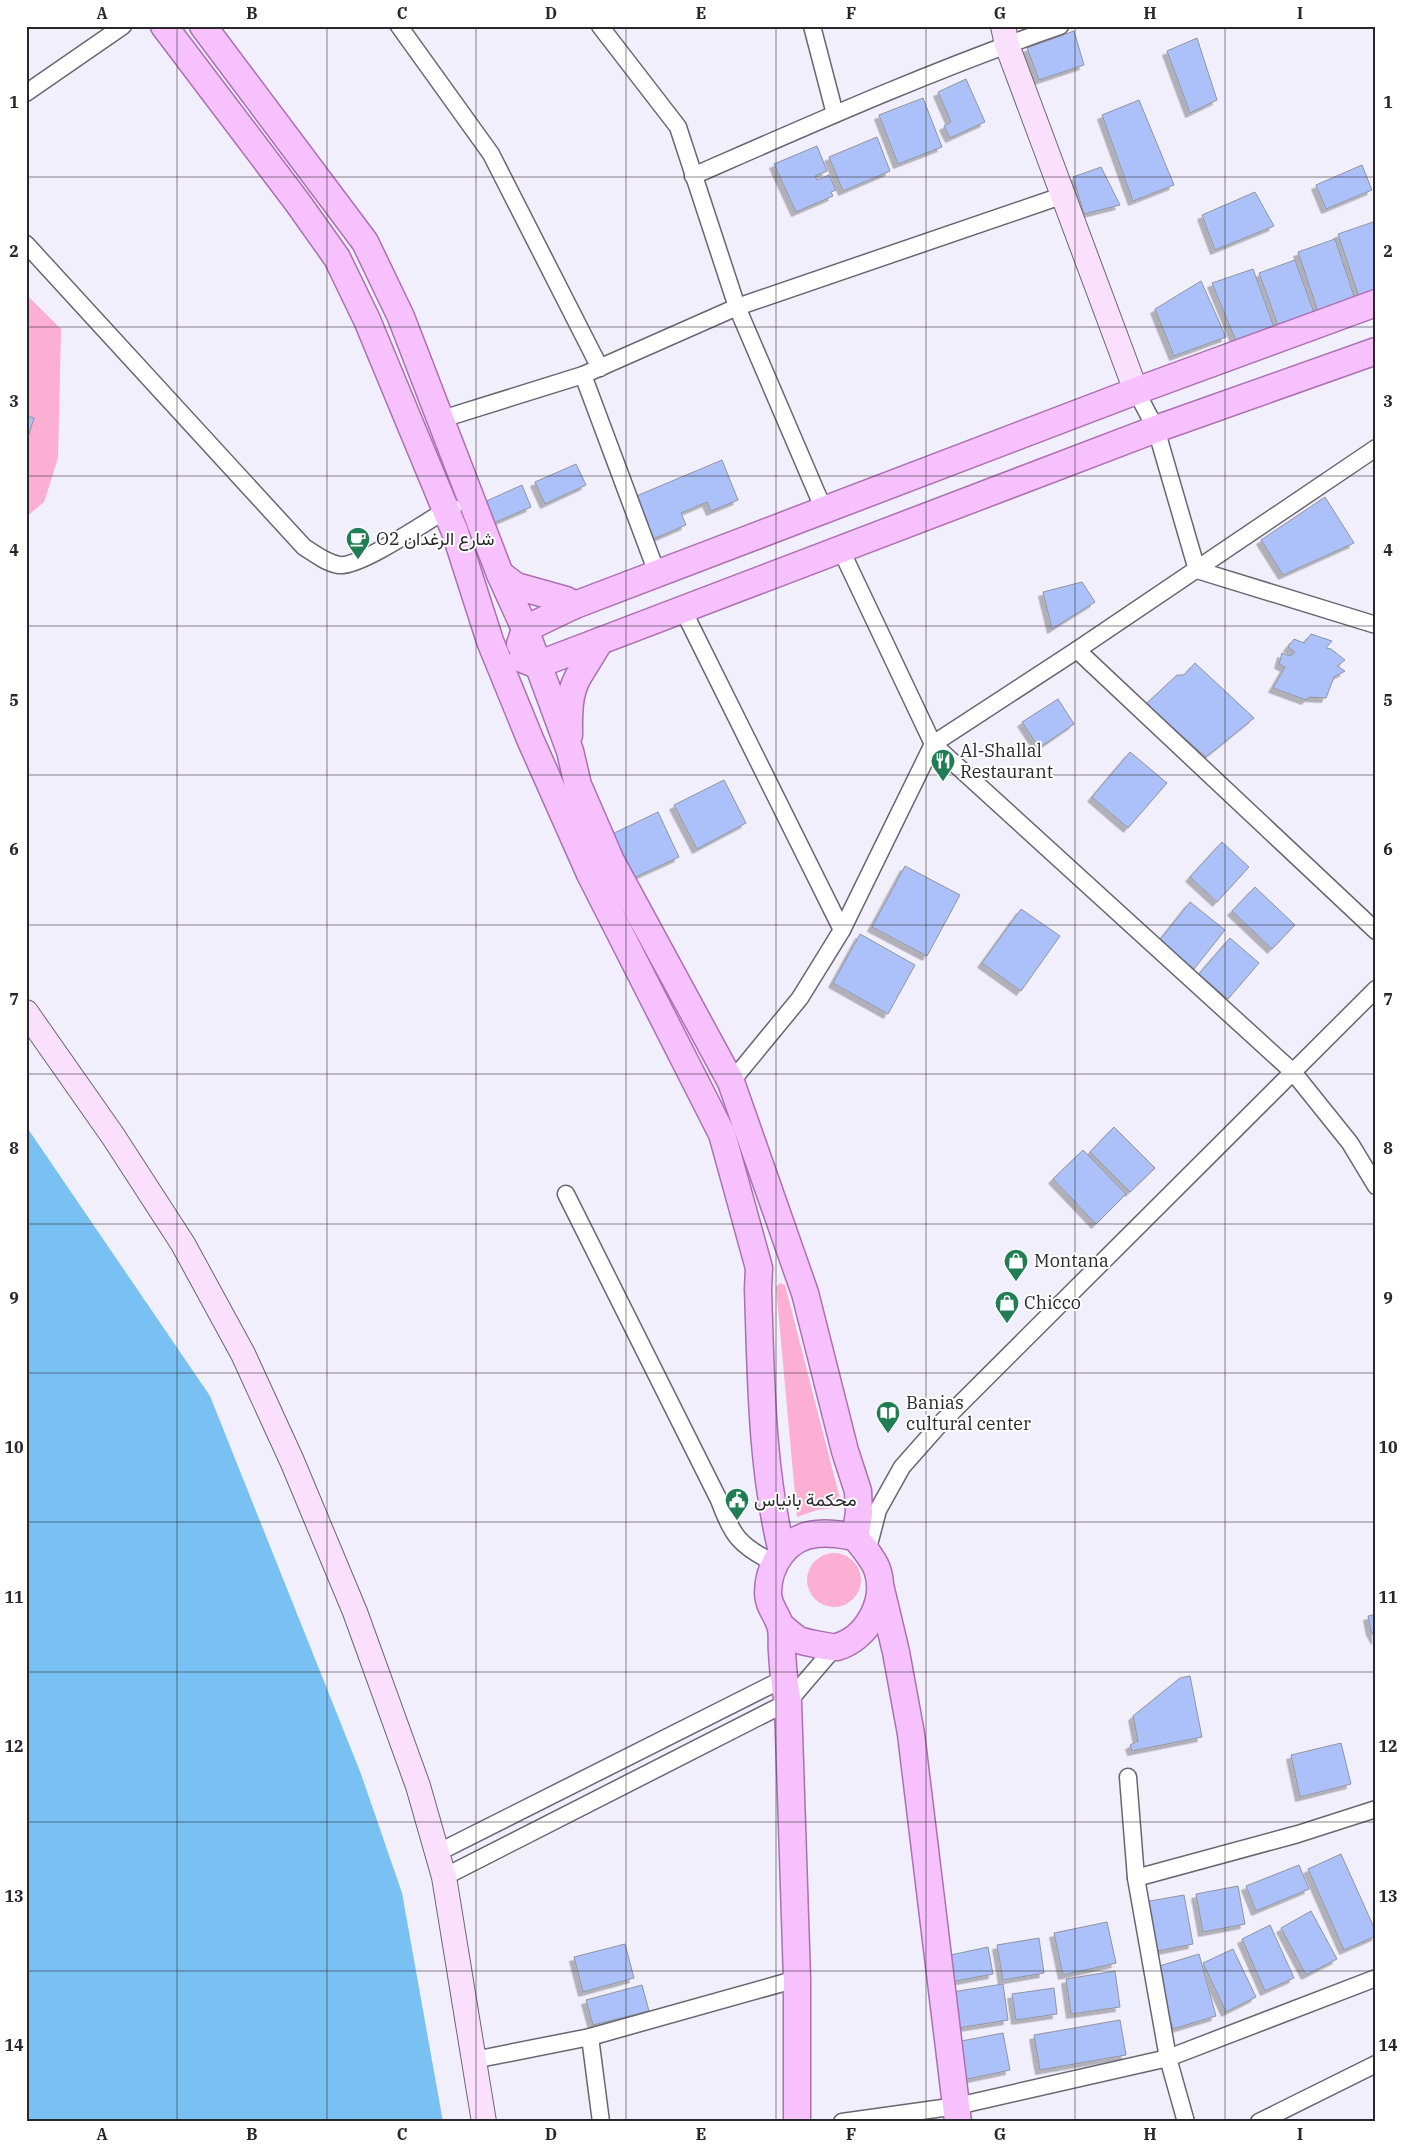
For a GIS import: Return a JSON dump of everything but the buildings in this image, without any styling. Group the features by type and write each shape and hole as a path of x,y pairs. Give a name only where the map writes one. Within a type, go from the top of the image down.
{"main road":[{"path":"164,26 298,203 337,258 367,320 450,521 490,640 530,739 590,874 722,1134 759,1268 762,1419 778,1557 768,1594 772,1610 780,1625 786,1690 797,1979 797,2122"},
{"path":"203,26 365,242 401,317 442,419 500,574 526,629 526,660 521,684 530,712 530,739"},
{"path":"526,629 575,605 657,573 1136,391 1376,304"},
{"path":"526,660 600,641 1156,429 1376,351"},
{"path":"450,521 471,549 484,587 509,645 526,660 570,750"},
{"path":"500,574 516,586 566,600 575,605"},
{"path":"600,641 577,678 572,694 569,714 570,750 578,785 611,861 731,1082 804,1293 845,1451 858,1491 861,1545 877,1569 896,1652 911,1734 957,2114"},
{"path":"759,1268 791,1255"},
{"path":"778,1557 797,1540 815,1534 834,1534 861,1545"},
{"path":"780,1625 800,1641 835,1647 850,1640 869,1624 878,1606 881,1588"}],"street":[{"path":"26,93 123,26"},
{"path":"399,26 491,154 600,368"},
{"path":"600,26 678,127 692,176 737,307 824,510"},
{"path":"812,26 835,114"},
{"path":"692,176 835,114 1005,35 1060,26"},
{"path":"1005,35 1136,391 1156,429 1197,570"},
{"path":"442,419 583,375 737,307 1064,195"},
{"path":"26,244 304,547 323,559 340,565 360,560 450,521 472,503"},
{"path":"583,375 657,573"},
{"path":"731,1082 800,998 842,930 933,744 1078,650 1376,448"},
{"path":"841,550 933,744 1293,1072 1350,1143 1376,1186"},
{"path":"1197,570 1376,625"},
{"path":"683,610 842,930"},
{"path":"1078,650 1376,931"},
{"path":"861,1545 902,1467 940,1424 1376,989"},
{"path":"26,1012 113,1136 182,1244 243,1354 292,1461 355,1612 418,1786 444,1878 484,2122"},
{"path":"566,1194 719,1500 728,1524 738,1539 751,1552 778,1557"},
{"path":"444,1878 786,1690 835,1647"},
{"path":"436,1853 786,1690"},
{"path":"1128,1778 1136,1878 1168,2058 1186,2122"},
{"path":"1136,1878 1298,1834 1376,1809"},
{"path":"842,2122 957,2114 1168,2058 1376,1978"},
{"path":"474,2060 590,2037 797,1979"},
{"path":"590,2037 600,2122"},
{"path":"1259,2122 1376,2064"}],"shaded area":[{"path":"26,294 61,329 58,458 44,502 26,517"},
{"path":"780,1283 785,1285 842,1507 817,1510 797,1517 776,1287"},
{"path":"829,1553 839,1553 849,1557 857,1565 861,1580 857,1595 849,1603 839,1607 829,1607 819,1603 811,1595 807,1585 807,1575 811,1565 819,1557"}],"water":[{"path":"26,1126 210,1396 361,1774 402,1893 443,2122 26,2122"}],"place":[{"name":"O2 شارع الرغدان","path":"358,560"},
{"name":"Al-Shallal Restaurant","path":"943,782"},
{"name":"Montana","path":"1016,1282"},
{"name":"Chicco","path":"1007,1324"},
{"name":"Banias cultural center","path":"888,1434"},
{"name":"محكمة بانياس","path":"737,1521"}]}
